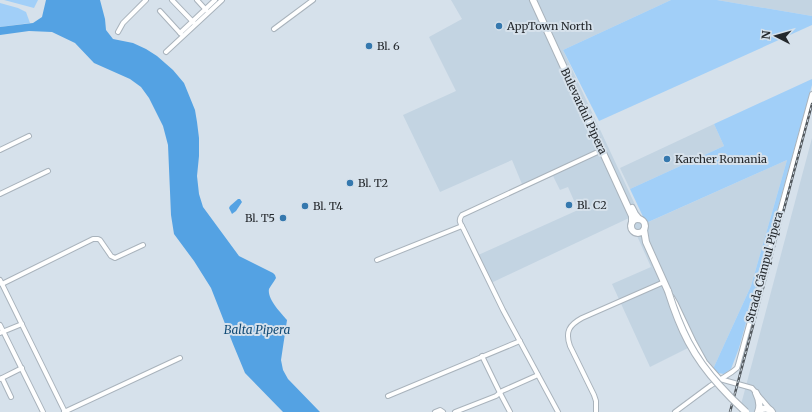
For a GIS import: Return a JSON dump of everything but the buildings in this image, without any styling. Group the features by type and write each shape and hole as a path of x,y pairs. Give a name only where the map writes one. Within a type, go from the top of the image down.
{"main road":[{"name":"Bulevardul Pipera","path":"533,0 632,216 632,222"},
{"name":"Bulevardul Pipera","path":"537,0 635,214 639,219"},
{"path":"642,232 635,233 632,230 630,226 635,219 643,220 645,224 642,232 668,291 679,324 695,354 720,387 746,412"},
{"path":"756,393 759,400 758,411 765,408 771,411"}],"street":[{"path":"118,32 123,23 146,0"},
{"path":"172,0 194,23"},
{"path":"197,0 207,11"},
{"path":"207,11 215,0"},
{"path":"166,52 194,23 222,0"},
{"path":"274,29 313,0"},
{"path":"160,11 182,35"},
{"name":"Strada Câmpul Pipera","path":"675,412 737,368 812,94"},
{"path":"0,150 29,136"},
{"path":"558,412 503,310 459,221 462,215 602,150"},
{"path":"0,194 48,171"},
{"path":"377,260 462,226"},
{"path":"143,245 115,258 111,256 100,240 93,239 1,282 65,412 180,358"},
{"path":"596,412 596,401 594,395 568,340 570,329 582,318 664,282"},
{"path":"668,291 705,362 720,379 740,386 749,387 771,411"},
{"path":"2,332 22,324"},
{"path":"0,325 2,332 22,368 43,412"},
{"path":"388,396 520,341"},
{"path":"482,356 510,412"},
{"path":"11,397 1,378 22,368"},
{"path":"456,412 496,396 502,391 538,375"},
{"path":"435,412 440,410 443,412"}],"shaded area":[{"path":"4,0 38,0 34,8"},
{"path":"451,0 671,0 563,50 644,224 787,160 751,286 713,369 696,344 650,367 612,284 651,267 629,218 491,283 476,256 578,210 568,187 560,190 553,176 524,189 512,160 440,192 403,115 456,91 429,37 462,19"},
{"path":"671,0 717,0 812,16 812,25 599,121 563,50"},
{"path":"717,0 812,0 812,16"},
{"path":"0,3 26,12 30,23 0,27"},
{"path":"812,79 812,85 739,348 731,369 724,374 718,373 713,369 751,286 787,160 646,223 630,189 724,146 714,124"},
{"path":"714,124 724,146 630,189 620,168"},
{"path":"812,138 812,412 739,412"}],"water":[{"name":"Balta Pipera","path":"46,0 100,0 106,30 113,39 133,43 146,49 157,56 173,70 184,83 195,110 197,122 199,156 197,176 199,194 203,207 239,256 275,275 276,278 269,289 270,297 275,306 287,320 281,360 283,370 288,379 320,412 283,412 245,373 211,288 194,261 174,234 171,215 168,145 163,126 149,98 141,87 130,79 94,63 75,43 52,32 29,31 0,35 0,27 33,23 42,17"},
{"path":"238,199 242,202 232,214 229,208"}],"railway":[{"path":"730,412 812,104"}],"place":[{"name":"AppTown North","path":"499,26"},
{"name":"Bl. 6","path":"369,46"},
{"name":"Karcher Romania","path":"667,159"},
{"name":"Bl. T2","path":"350,183"},
{"name":"Bl. C2","path":"569,205"},
{"name":"Bl. T4","path":"305,206"},
{"name":"Bl. T5","path":"283,218"}]}
